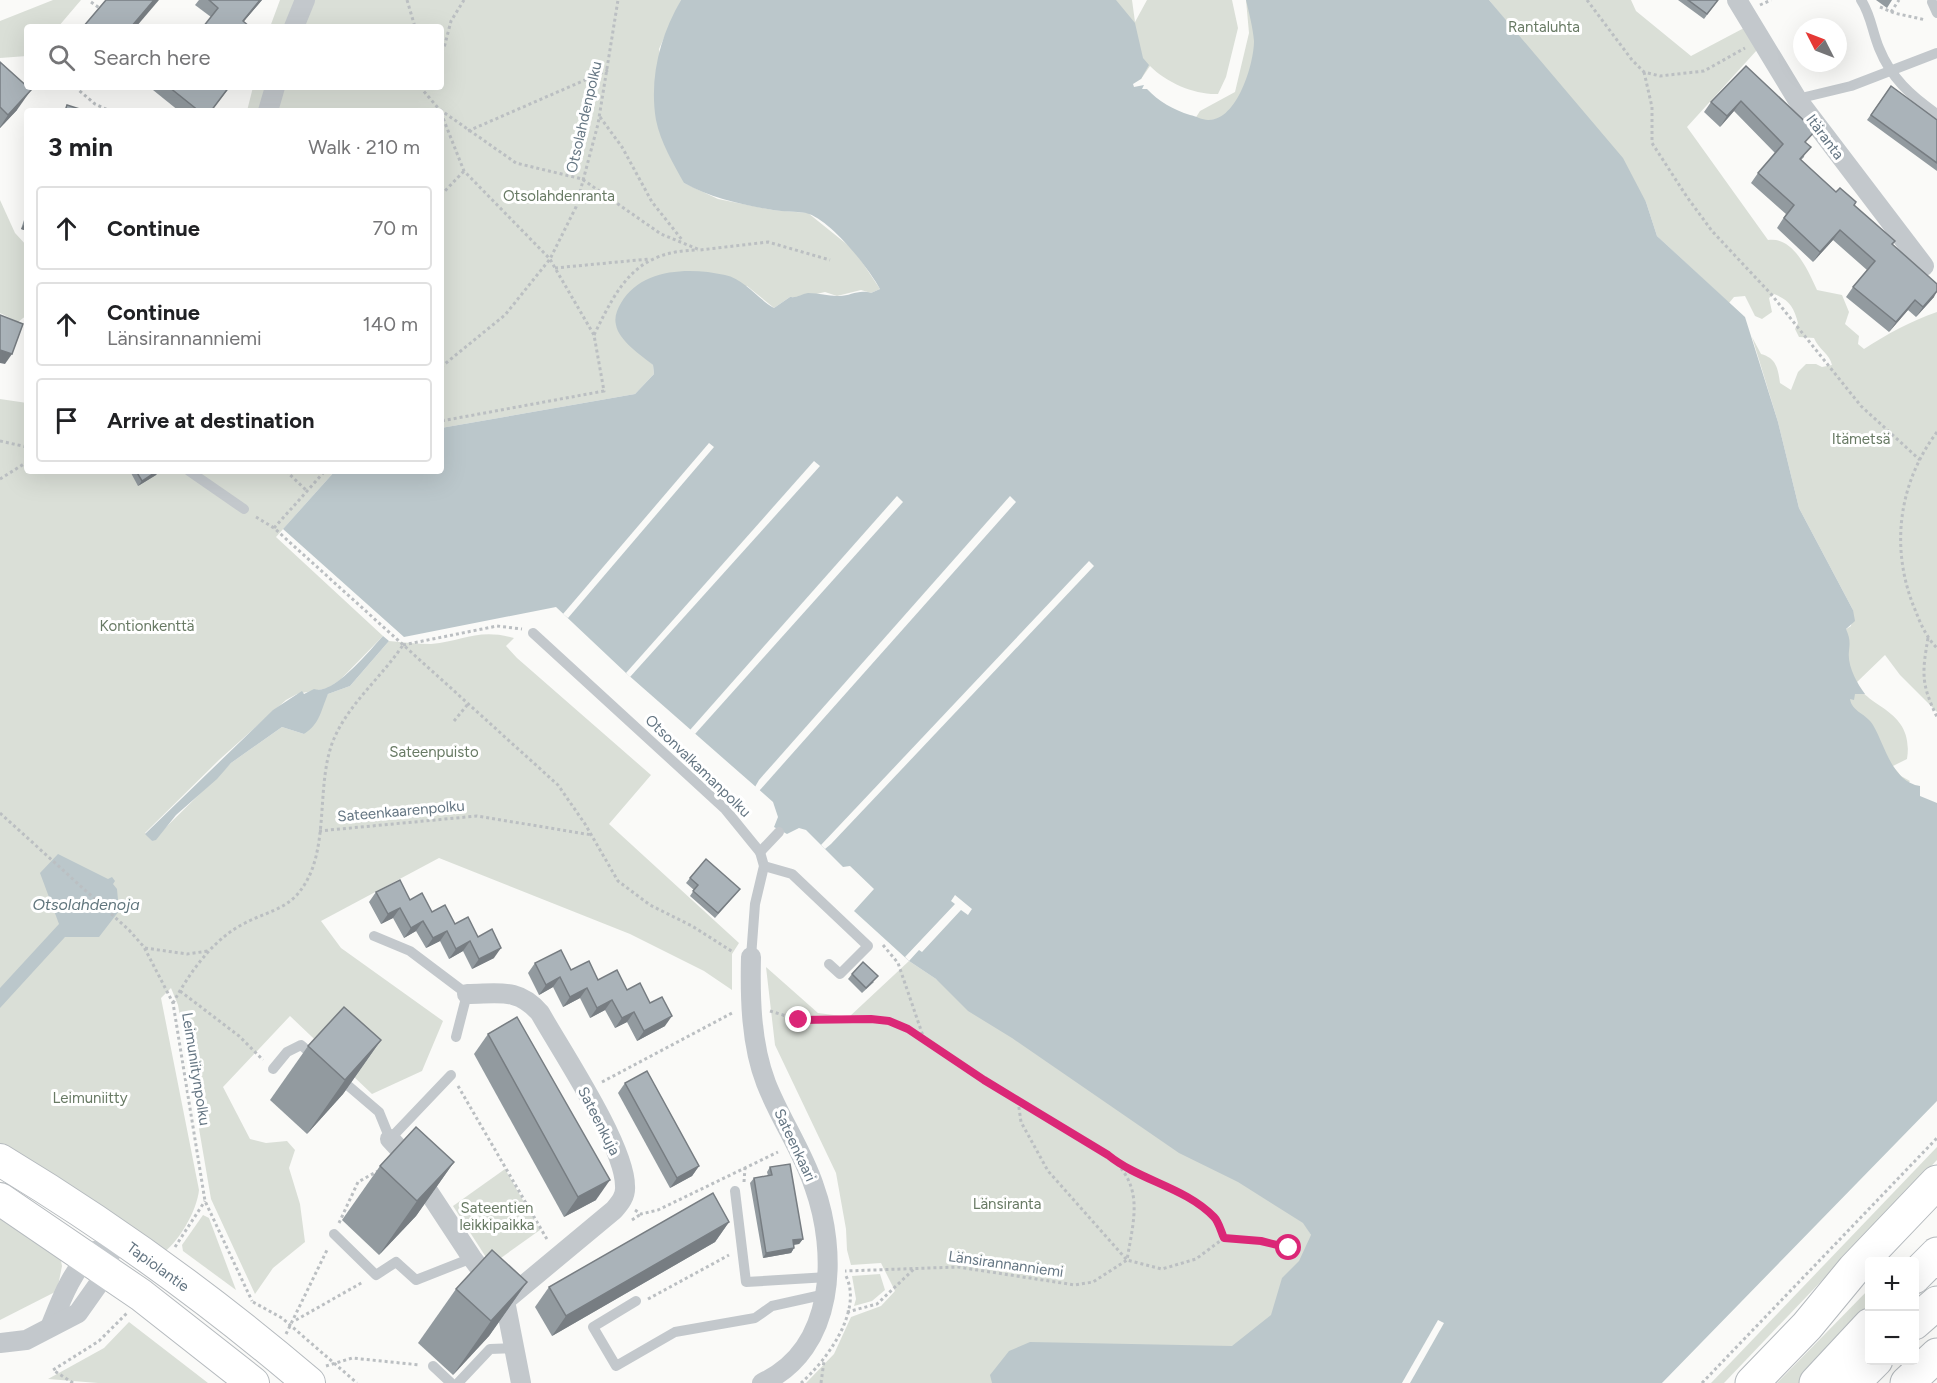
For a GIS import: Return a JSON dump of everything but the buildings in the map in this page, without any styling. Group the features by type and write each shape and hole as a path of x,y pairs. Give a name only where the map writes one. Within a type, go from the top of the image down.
{"highway":[{"path":"1752,1383 1807,1326 1854,1269 1937,1182"},
{"path":"1891,1257 1937,1214"},
{"path":"1919,1272 1937,1254"},
{"path":"1807,1326 1865,1280"},
{"path":"1919,1319 1937,1303"},
{"path":"1816,1383 1865,1329"},
{"path":"1907,1383 1937,1355"},
{"path":"1852,1383 1871,1365"},
{"path":"1930,1383 1937,1375"}],"main road":[{"name":"Tapiolantie","path":"0,1160 113,1235 234,1323 316,1375"},
{"path":"0,1199 141,1294 253,1383"}],"street":[{"path":"295,24 305,0"},
{"name":"Itäranta","path":"1737,0 1797,99 1924,266"},
{"path":"269,108 274,90"},
{"name":"Sateenkaari","path":"745,957 760,1062 766,1083 796,1143 815,1189 833,1281 817,1324 806,1343 785,1368 762,1383"},
{"name":"Sateenkuja","path":"467,994 518,994 540,1013 612,1139 624,1174 626,1188 622,1201"},
{"path":"390,1139 403,1153 472,1258 505,1301 521,1383"},
{"path":"505,1301 622,1201"},
{"path":"0,1343 26,1340 51,1325 61,1300 96,1265 113,1235"}],"lane":[{"path":"1932,2 1937,13"},
{"path":"1862,3 1890,71 1915,99 1937,114"},
{"path":"1797,99 1851,86 1937,53"},
{"path":"193,474 244,509"},
{"name":"Otsonvalkamanpolku","path":"533,633 725,809 760,852 764,866 745,957"},
{"path":"760,852 779,832"},
{"path":"764,866 792,874 868,946 840,974 829,964"},
{"path":"374,936 410,951 467,994 456,1037"},
{"path":"273,1069 287,1052 301,1045 379,1112 390,1139 451,1075"},
{"path":"735,1191 746,1282 833,1281"},
{"path":"334,1234 376,1275 396,1262 416,1280 472,1258"},
{"path":"636,1301 593,1327 616,1366 675,1332 755,1318 772,1306 833,1281"},
{"path":"458,1383 490,1349 515,1348"},
{"path":"433,1366 451,1383"}],"path":[{"path":"407,0 414,24"},
{"path":"444,48 451,21 464,0"},
{"name":"Otsolahdenpolku","path":"444,365 498,324 550,259 576,207 599,116 618,0"},
{"path":"1587,0 1632,60 1644,72 1660,76 1704,71 1760,39"},
{"path":"1891,12 1899,0"},
{"path":"91,2 102,10"},
{"path":"1862,3 1875,4 1917,20 1937,20"},
{"path":"468,131 608,70"},
{"path":"1644,72 1652,107 1652,143 1687,197 1712,231 1771,294 1861,406 1920,460"},
{"path":"79,90 104,108"},
{"path":"422,90 438,108"},
{"path":"444,114 516,163 582,179 661,234 700,250"},
{"path":"599,116 621,147 652,202 684,242"},
{"path":"444,121 464,171 550,259 594,335 604,391 444,420"},
{"path":"444,192 464,171"},
{"path":"555,268 652,259 673,251 768,242 830,260"},
{"path":"594,335 616,291 652,259"},
{"path":"1937,432 1911,477 1904,510 1900,564 1906,591 1928,637 1937,648"},
{"path":"0,441 24,446"},
{"path":"0,479 24,464"},
{"path":"289,474 307,491"},
{"path":"274,528 322,474"},
{"path":"244,509 274,528 558,785 592,835 610,870 628,890 745,957"},
{"path":"173,1003 208,951 243,924 284,906 302,890 315,861 321,801 333,741 356,704 403,645 497,626 533,633"},
{"path":"1928,637 1924,660 1924,690 1937,717"},
{"path":"454,721 468,704"},
{"name":"Leimuniitynpolku","path":"0,813 117,919 144,947 173,1003 206,1202 252,1301 282,1318 357,1383"},
{"name":"Sateenkaarenpolku","path":"319,831 477,816 592,835"},
{"path":"868,946 880,943 898,963 924,1038"},
{"path":"144,947 187,954 208,951"},
{"path":"180,991 239,1036 273,1069"},
{"path":"763,1008 799,1020 889,1021 924,1038 1018,1101 1108,1155 1124,1168 1171,1187 1216,1218 1224,1238"},
{"path":"584,1091 739,1010"},
{"path":"451,1075 557,1256"},
{"path":"1018,1101 1021,1122 1048,1171 1126,1260 1162,1269 1196,1259 1224,1238 1261,1241 1289,1248"},
{"path":"1702,1383 1937,1138"},
{"path":"631,1221 641,1214 658,1210 796,1143"},
{"path":"1124,1168 1135,1196 1126,1260"},
{"path":"622,1201 641,1214"},
{"path":"636,1301 654,1297 708,1264 742,1249"},
{"name":"Länsirannanniemi","path":"833,1281 915,1269 958,1267 1075,1286 1093,1282 1126,1260"},
{"path":"847,1312 877,1304 915,1269"},
{"path":"294,1321 376,1275"},
{"path":"274,1326 282,1318"},
{"path":"316,1375 333,1362 352,1358 433,1366"},
{"path":"801,1383 824,1360 821,1383"},
{"path":"53,1370 73,1383"}],"green space":[{"path":"53,0 81,0 61,24 24,24 24,56 0,58 0,21"},
{"name":"Otsolahdenranta","path":"280,0 681,0 659,49 684,183 718,199 773,210 808,213 854,250 880,289 871,293 861,290 837,296 825,292 799,298 790,297 774,308 747,286 620,333 653,365 654,374 635,394 444,427 444,108 248,108 252,90 444,90 444,24 271,24"},
{"path":"1108,0 1132,0 1135,22 1147,0 1232,0 1238,28 1226,77 1218,94 1182,87 1165,78 1150,66 1141,79 1141,70"},
{"path":"1246,0 1256,0 1262,40 1237,117 1193,122 1200,111 1235,92 1249,33"},
{"path":"1489,0 1631,0 1636,11 1691,56 1744,28 1757,50 1687,127 1768,240 1785,243 1799,256 1817,290 1842,295 1849,312 1845,324 1859,336 1858,344 1864,349 1899,328 1937,312 1937,712 1900,675 1885,655 1857,682 1861,691 1897,719 1904,729 1907,742 1907,759 1893,766 1901,776 1910,781 1880,815 1827,641 1851,626 1853,610 1799,508 1778,422 1752,337 1761,354 1770,358 1775,364 1780,383 1791,390 1798,372 1806,364 1816,364 1822,367 1832,365 1831,361 1814,338 1799,337 1795,329 1798,323 1795,313 1784,299 1774,294 1769,298 1772,312 1762,319 1755,316 1745,296 1734,297 1729,303 1657,236 1646,202 1546,70"},
{"path":"0,200 15,233 24,243 24,317 18,322 0,313"},
{"path":"0,399 24,403 24,474 332,474 276,537 383,636 340,680 328,688 297,694 286,700 220,759 145,833 152,841 231,763 282,727 304,734 328,694 350,686 389,641 431,644 471,636 501,635 514,638 506,646 517,658 651,775 609,824 739,943 732,954 732,990 704,971 630,934 439,858 321,921 341,948 443,1021 422,1071 372,1094 290,1016 223,1087 250,1139 266,1143 287,1141 295,1150 289,1168 300,1204 305,1242 273,1268 255,1294 211,1199 178,1005 171,988 161,998 199,1190 195,1207 186,1226 167,1250 160,1255 0,1148"},
{"name":"Länsiranta","path":"909,961 1304,1223 1311,1235 1329,1253 1217,1383 806,1383 834,1354 851,1317 881,1306 895,1291 881,1263 851,1265 836,1173 775,1045 766,967 818,1013 849,1017"},
{"path":"1937,1147 1937,1160 1724,1383 1711,1383"},
{"name":"Sateentien leikkipaikka","path":"505,1169 540,1230 491,1265 453,1206"},
{"path":"0,1213 60,1255 62,1266 57,1291 0,1320"},
{"path":"203,1215 209,1218 236,1290 183,1251 182,1245"},
{"path":"880,1274 885,1290 872,1301 854,1306 856,1299 852,1276"},
{"path":"1865,1293 1865,1312 1799,1383 1777,1383"},
{"path":"129,1322 208,1383 98,1383 48,1379 104,1348"}],"water":[{"path":"681,0 1116,0 1135,23 1143,58 1149,65 1141,79 1133,84 1134,87 1144,85 1142,89 1147,89 1172,108 1208,120 1218,118 1235,102 1247,76 1254,41 1246,0 1489,0 1623,158 1646,202 1657,236 1745,317 1778,422 1799,508 1853,610 1855,621 1846,629 1849,640 1849,657 1856,680 1865,694 1855,694 1854,700 1850,699 1851,703 1873,725 1896,770 1910,783 1920,786 1920,796 1937,803 1937,1101 1662,1383 992,1383 990,1375 1009,1351 1030,1342 1232,1346 1271,1315 1282,1278 1299,1261 1311,1235 1303,1223 1238,1182 1179,1153 1012,1038 968,1011 936,979 909,961 854,911 874,889 850,866 843,867 806,830 799,828 787,834 774,827 778,817 773,802 626,673 556,607 404,637 283,529 332,474 444,474 444,427 635,394 654,374 653,365 621,337 616,325 616,316 621,303 630,291 653,277 682,271 725,275 745,285 774,308 790,297 808,293 842,296 862,292 871,293 880,289 848,245 816,217 806,213 777,211 739,203 705,193 684,183 661,136 654,104 658,58"},
{"path":"383,636 389,641 350,686 328,694 314,726 304,734 282,727 231,763 217,779 176,815 156,840 152,841 145,834 273,710 302,691 304,694 314,689 331,686 351,670"},
{"name":"Otsolahdenoja","path":"58,854 108,879 112,877 117,889 119,911 99,937 65,937 0,1008 0,988 59,924 40,873"}],"pier":[{"path":"709,443 714,447 568,618 563,614"},
{"path":"814,461 820,466 630,677 626,673"},
{"path":"897,496 903,502 695,734 690,730"},
{"path":"1010,496 1016,502 759,791 755,787 759,780"},
{"path":"1089,561 1094,566 825,849 821,845"},
{"path":"955,895 972,909 968,915 961,910 922,952 919,950 909,961 905,957 955,904 951,901"},
{"path":"1438,1320 1444,1323 1410,1383 1402,1383"}],"route":[{"path":"799,1020 871,1019 889,1021 908,1029 984,1080 1108,1155 1124,1168 1171,1187 1216,1218 1224,1238 1261,1241 1289,1248"}],"park label":[{"name":"Rantaluhta","path":"1544,27"},
{"name":"Itämetsä","path":"1861,439"},
{"name":"Kontionkenttä","path":"147,626"},
{"name":"Sateenpuisto","path":"434,752"},
{"name":"Leimuniitty","path":"90,1098"}]}
